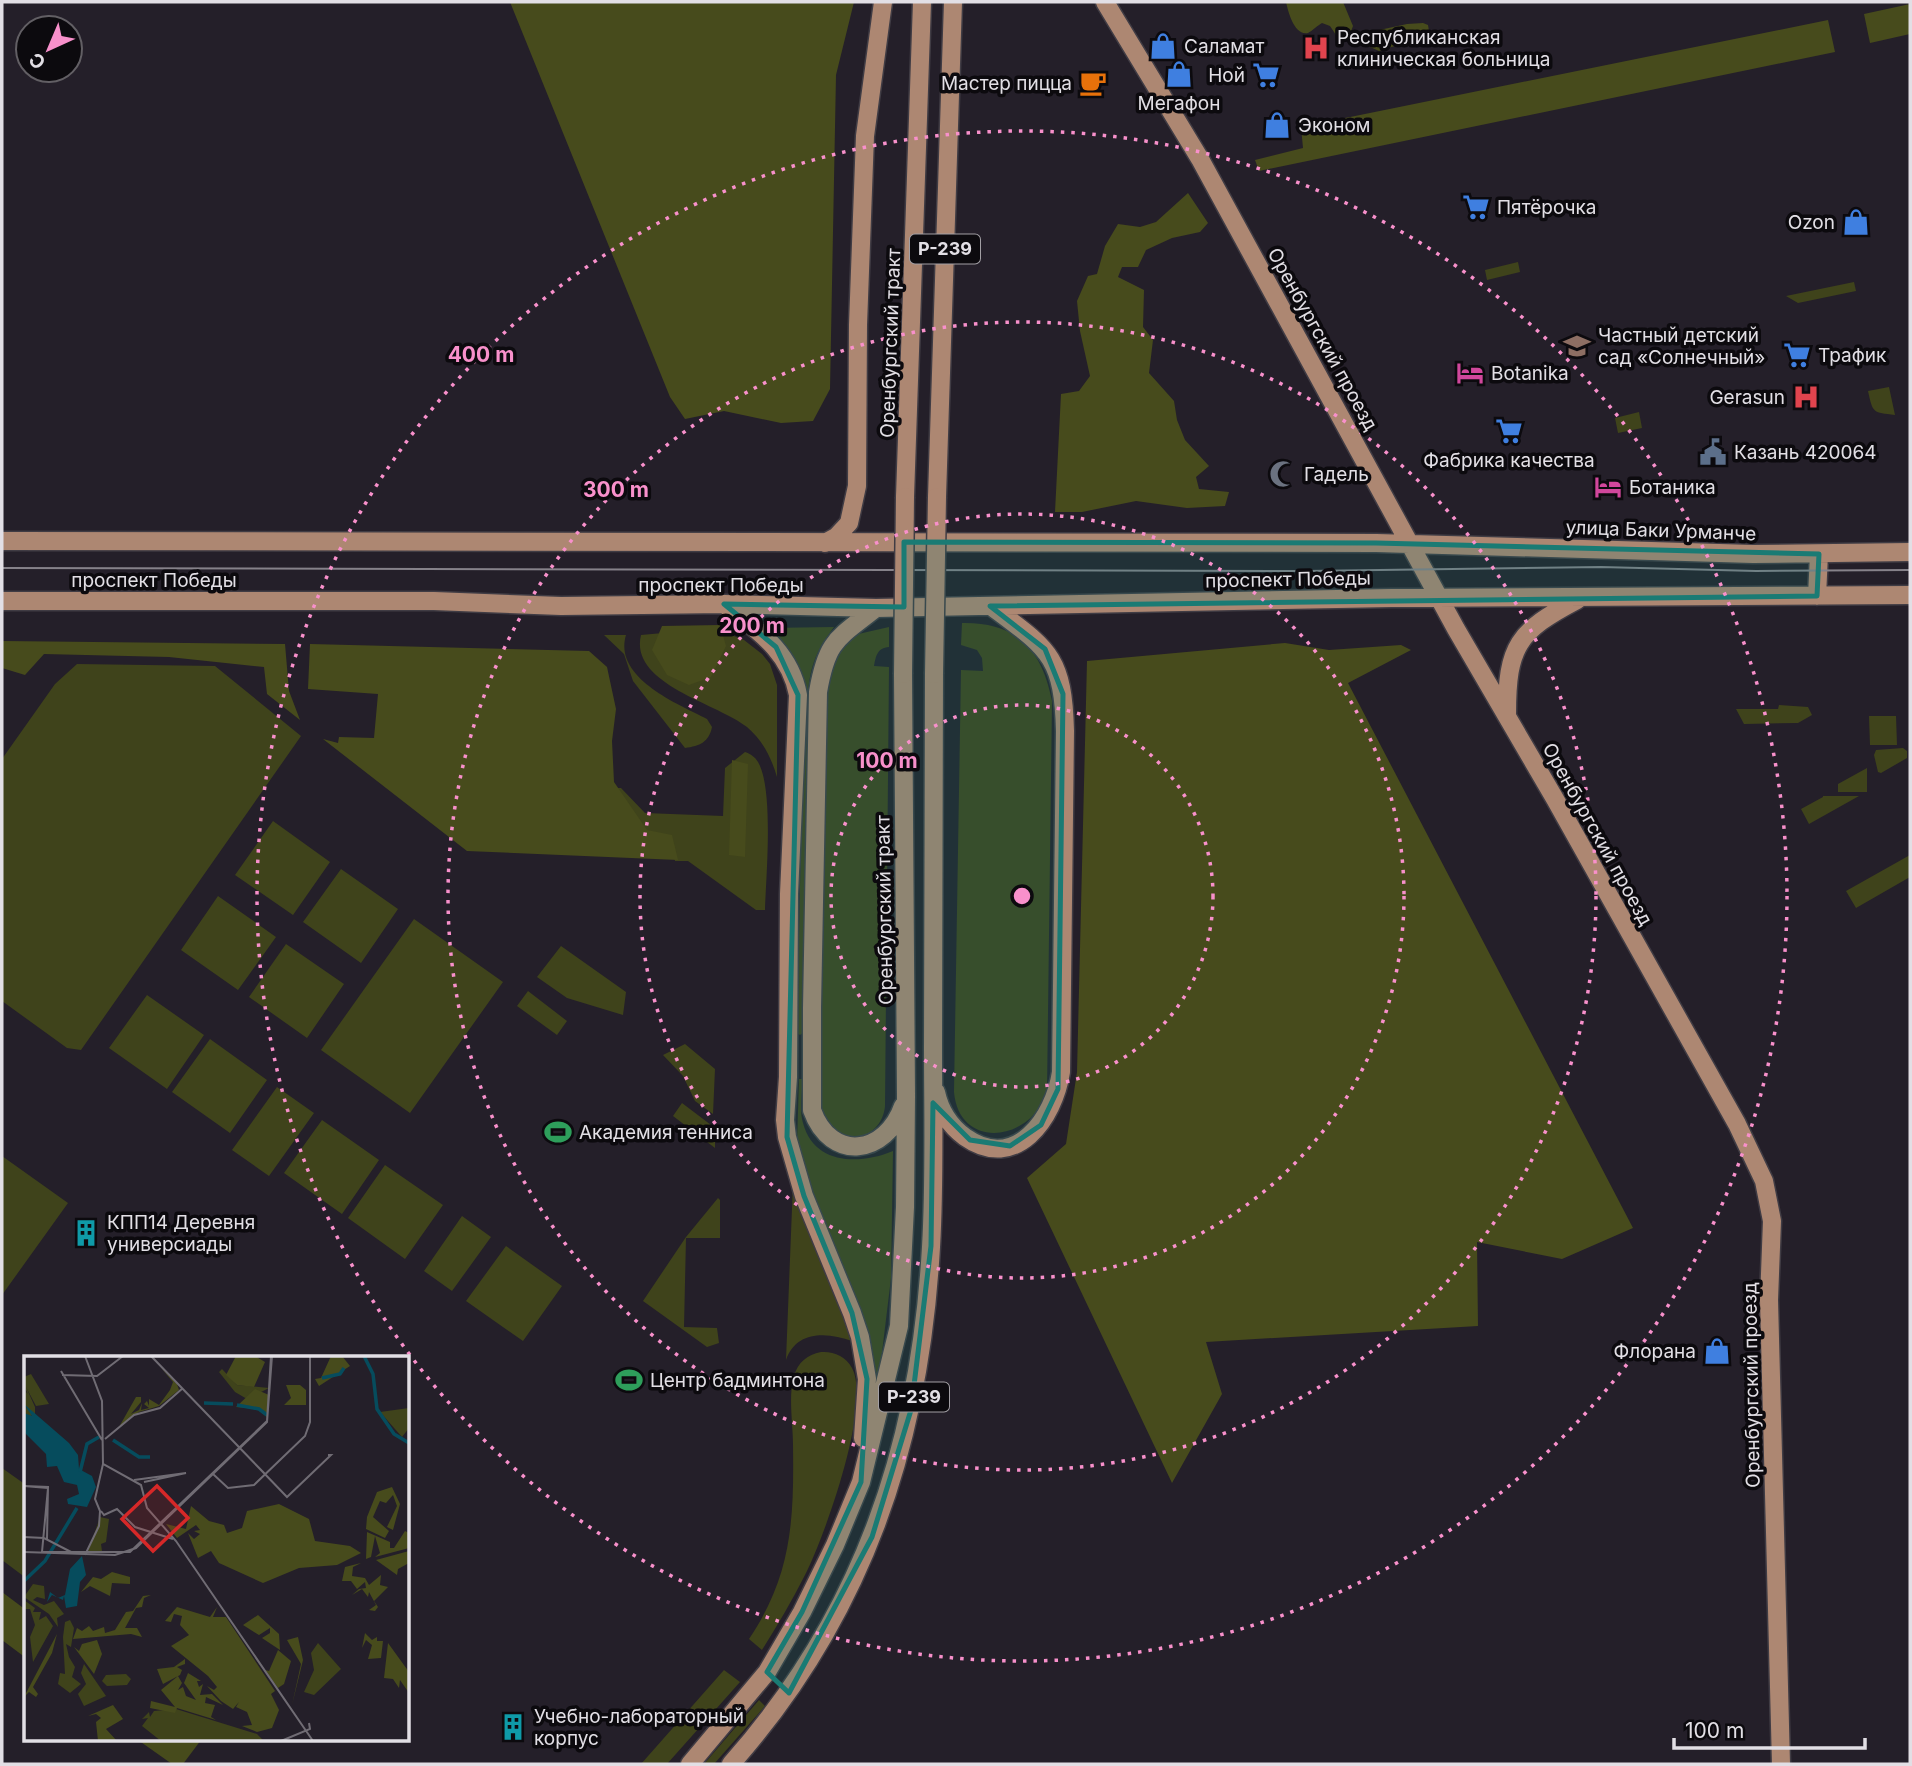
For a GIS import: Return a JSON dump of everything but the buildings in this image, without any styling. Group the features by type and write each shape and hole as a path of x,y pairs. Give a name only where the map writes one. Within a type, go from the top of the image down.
{"main road":[{"path":"825,542 836,537 849,523 857,486 858,325 865,136 883,2"},
{"name":"Оренбургский тракт","path":"690,1764 767,1672 802,1612 835,1545 861,1482 899,1326 905,1207 906,1096 903,674 905,497 922,2"},
{"name":"Р-239","path":"731,1764 789,1693 819,1645 872,1537 892,1482 911,1410 922,1346 931,1246 937,497 953,2"},
{"name":"Оренбургский проезд","path":"1105,2 1200,159 1440,599 1737,1124 1766,1190 1772,1221 1769,1300 1781,1764"},
{"name":"проспект Победы","path":"2,541 1411,543"},
{"name":"улица Баки Урманче","path":"1411,543 1819,554 1910,552"},
{"path":"1817,596 1819,554"},
{"path":"1440,599 1910,595"},
{"path":"1507,717 1507,676 1515,650 1536,623 1581,598"},
{"name":"проспект Победы","path":"2,601 434,601 588,606 724,604 876,608 1440,599"},
{"path":"724,604 767,638 784,656 796,680 799,695 789,894 788,1077 785,1120 787,1137 804,1196 860,1337 867,1379 861,1482"},
{"path":"933,1074 937,1097 948,1120 970,1140 981,1146 996,1147 1021,1142 1041,1125 1054,1102 1060,1072 1065,758 1063,694 1055,665 1045,649 991,606"},
{"path":"876,608 834,642 822,669 818,692 812,1110 816,1122 832,1140 842,1145 864,1146 892,1128 906,1096"},
{"path":"767,1672 789,1693"}],"highlighted area":[{"path":"904,542 1376,543 1819,554 1817,596 990,606 1045,649 1063,694 1058,1089 1041,1125 1010,1146 970,1140 933,1103 931,1246 911,1410 872,1537 789,1693 767,1672 802,1612 861,1482 867,1379 852,1313 804,1196 787,1137 798,695 776,647 724,604 904,607"}],"green space":[{"path":"510,2 854,2 836,75 830,389 813,421 781,423 724,411 685,419 670,397"},
{"path":"1286,2 1343,2 1353,26 1350,34 1343,39 1338,38 1330,26 1322,23 1308,33 1299,31"},
{"path":"1910,4 1910,34 1870,43 1864,14"},
{"path":"1828,20 1835,52 1259,171 1255,160 1303,148 1301,127"},
{"path":"1423,23 1428,25 1429,31 1423,37 1379,51 1368,46 1370,32"},
{"path":"1188,193 1208,223 1200,232 1172,238 1146,250 1138,267 1122,267 1118,277 1144,290 1143,327 1153,340 1149,373 1174,401 1177,420 1185,440 1209,466 1196,477 1199,489 1229,492 1225,506 1187,508 1136,501 1082,512 1055,512 1061,394 1079,391 1090,376 1080,331 1077,301 1088,276 1097,274 1105,246 1118,224 1140,227 1156,222"},
{"path":"1518,262 1520,272 1487,280 1485,270"},
{"path":"1854,282 1856,291 1798,303 1786,296"},
{"path":"1889,387 1895,415 1875,410 1868,391"},
{"path":"1639,412 1642,428 1618,433 1615,418"},
{"path":"962,623 998,628 1024,642 1041,667 1052,701 1047,1092 1038,1109 1026,1122 1011,1130 996,1133 981,1131 968,1124 959,1111 954,1092 961,670 983,671 982,658 977,650 961,645"},
{"path":"720,625 726,646 711,677 689,685 667,675 652,650 662,626"},
{"path":"834,627 816,657 808,692 804,1032 800,1035 797,1033 804,692 792,657 768,628"},
{"path":"889,627 889,647 876,656 874,666 889,667 885,1106 875,1128 854,1137 845,1136 827,1124 819,1105 823,676 829,663 854,635"},
{"path":"674,632 729,634 744,640 770,664 777,685 777,777 766,750 747,727 678,690 648,667 641,652 641,635"},
{"path":"604,635 626,635 625,650 629,664 638,677 665,697 707,719 712,727 706,740 685,748 633,681 624,654"},
{"path":"2,641 285,644 289,691 300,720 267,694 264,667 169,657 44,654 25,675 2,668"},
{"path":"1285,643 1329,650 1401,645 1411,650 1348,683 1633,1228 1562,1259 1477,1242 1478,1326 1206,1342 1222,1394 1172,1483 1027,1178 1066,1144 1077,1072 1087,661"},
{"path":"310,644 589,651 607,667 616,709 612,741 614,782 647,830 672,835 678,860 467,851 323,739 338,743 339,737 374,738 378,694 308,689"},
{"path":"77,664 215,666 301,736 81,1050 67,1048 2,1001 2,759 55,684"},
{"path":"1779,705 1808,707 1812,715 1798,723 1744,724 1736,709 1778,709"},
{"path":"1869,716 1896,716 1897,745 1870,745"},
{"path":"1903,748 1907,751 1907,758 1881,773 1878,772 1874,755 1876,750"},
{"path":"745,752 758,762 766,792 768,833 765,910 756,910 688,861 675,861 671,837 646,832 616,788 621,788 645,813 723,816 725,768"},
{"path":"732,760 748,764 745,857 729,855"},
{"path":"1867,768 1867,792 1838,792 1838,784"},
{"path":"1859,796 1809,824 1801,809 1823,797"},
{"path":"273,821 330,862 293,915 235,875"},
{"path":"1910,855 1910,877 1856,908 1846,891"},
{"path":"341,869 398,909 361,963 303,922"},
{"path":"218,896 276,937 238,990 181,950"},
{"path":"414,919 503,982 410,1113 321,1050"},
{"path":"286,944 344,984 307,1038 249,997"},
{"path":"561,946 626,992 623,1015 567,998 537,977"},
{"path":"528,991 567,1021 557,1035 517,1006"},
{"path":"147,995 204,1035 167,1089 109,1048"},
{"path":"210,1039 267,1080 230,1133 172,1092"},
{"path":"685,1044 715,1069 713,1114 695,1101 683,1076 663,1055"},
{"path":"799,1079 803,1079 803,1123 817,1147 840,1158 853,1159 880,1156 893,1151 891,1278 876,1402 797,1144"},
{"path":"277,1087 314,1113 269,1176 232,1150"},
{"path":"682,1103 715,1128 715,1148 673,1116"},
{"path":"322,1120 379,1160 342,1214 284,1173"},
{"path":"2,1156 68,1203 2,1295"},
{"path":"385,1165 443,1205 405,1259 348,1218"},
{"path":"793,1183 837,1294 852,1341 823,1335 805,1338 797,1343 786,1360"},
{"path":"718,1198 720,1238 686,1238 684,1327 717,1328 719,1343 707,1347 643,1301 686,1237"},
{"path":"462,1216 491,1237 452,1291 424,1271"},
{"path":"506,1246 562,1286 523,1341 466,1301"},
{"path":"821,1352 839,1355 852,1368 857,1386 851,1440 833,1503 813,1557 762,1650 749,1639 774,1592 788,1546 791,1522 792,1384 801,1363 807,1357"},
{"path":"2,1468 24,1484 24,1576 2,1560"},
{"path":"2,1592 24,1608 24,1656 2,1640"},
{"path":"724,1670 740,1682 667,1764 641,1764"},
{"path":"759,1700 765,1706 714,1764 704,1764"},
{"path":"141,1742 200,1742 183,1764 172,1764"}],"tram line":[{"path":"2,568 1306,571 1601,567 1756,571 1910,570"}],"place":[{"name":"Саламат","path":"1163,46"},
{"name":"Республиканская клиническая больница","path":"1316,48"},
{"name":"Мегафон","path":"1179,74"},
{"name":"Ной","path":"1266,75"},
{"name":"Мастер пицца","path":"1093,83"},
{"name":"Эконом","path":"1277,125"},
{"name":"Пятёрочка","path":"1476,207"},
{"name":"Ozon","path":"1856,222"},
{"name":"Частный детский сад «Солнечный»","path":"1577,346"},
{"name":"Трафик","path":"1797,355"},
{"name":"Botanika","path":"1470,373"},
{"name":"Gerasun","path":"1806,397"},
{"name":"Фабрика качества","path":"1509,431"},
{"name":"Казань 420064","path":"1713,452"},
{"name":"Гадель","path":"1283,474"},
{"name":"Ботаника","path":"1608,487"},
{"name":"Академия тенниса","path":"558,1132"},
{"name":"КПП14 Деревня универсиады","path":"86,1233"},
{"name":"Флорана","path":"1717,1351"},
{"name":"Центр бадминтона","path":"629,1380"},
{"name":"Учебно-лабораторный корпус","path":"513,1727"}]}
